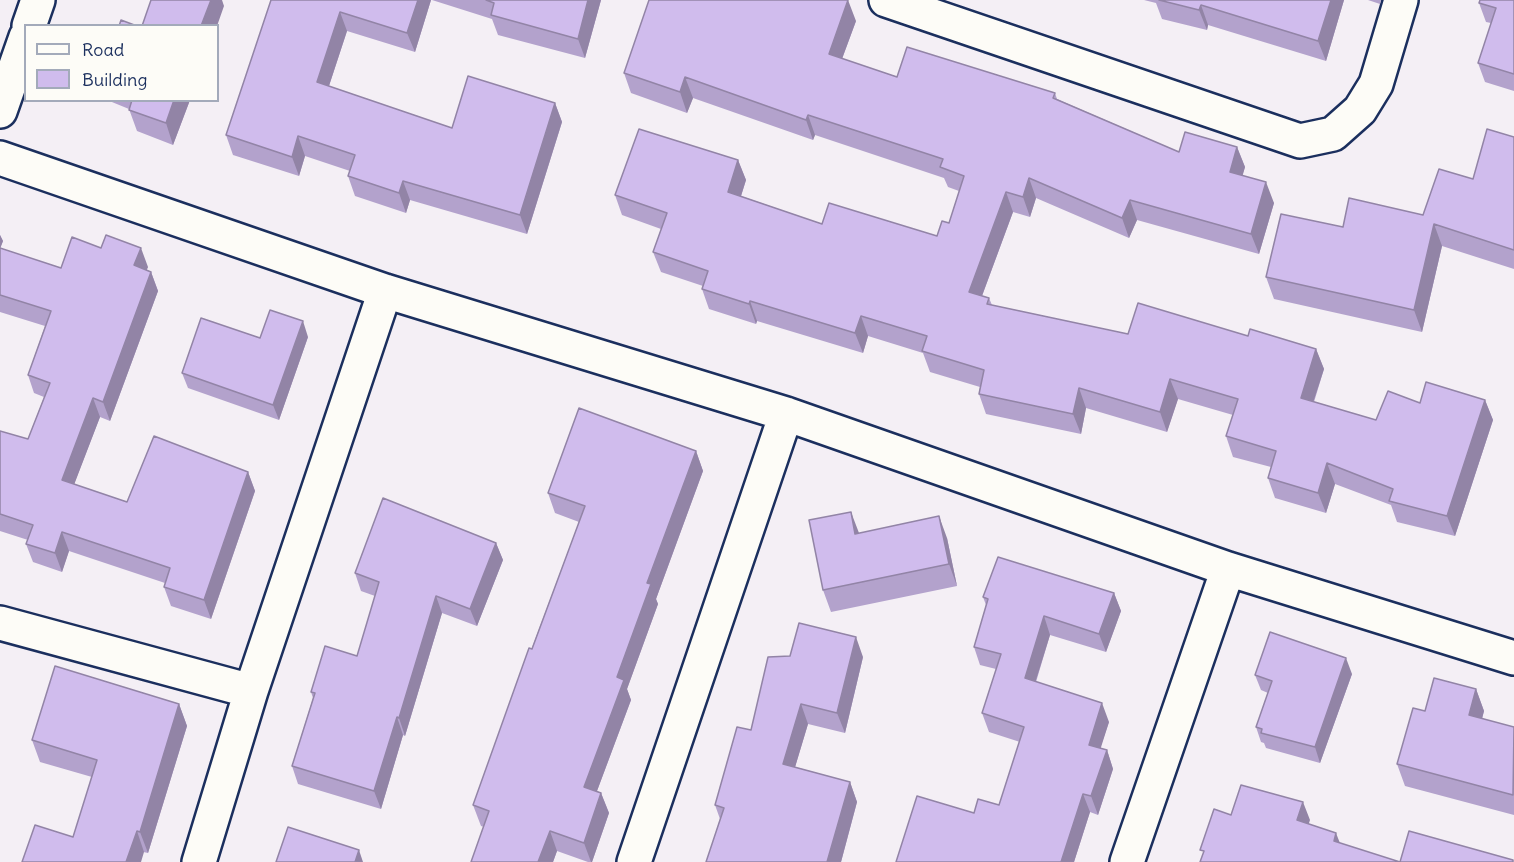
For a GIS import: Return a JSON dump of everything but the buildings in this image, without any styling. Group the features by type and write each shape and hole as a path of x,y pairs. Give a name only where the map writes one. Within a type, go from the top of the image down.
{"street":[{"path":"30,24 38,0"},
{"path":"886,0 1300,141 1333,134 1360,110 1376,84 1401,0"},
{"path":"0,111 24,43"},
{"path":"0,158 385,291 786,414 1228,569 1514,658"},
{"path":"199,862 251,691 385,291"},
{"path":"634,862 786,414"},
{"path":"1127,862 1228,569"},
{"path":"0,624 251,691"}]}
